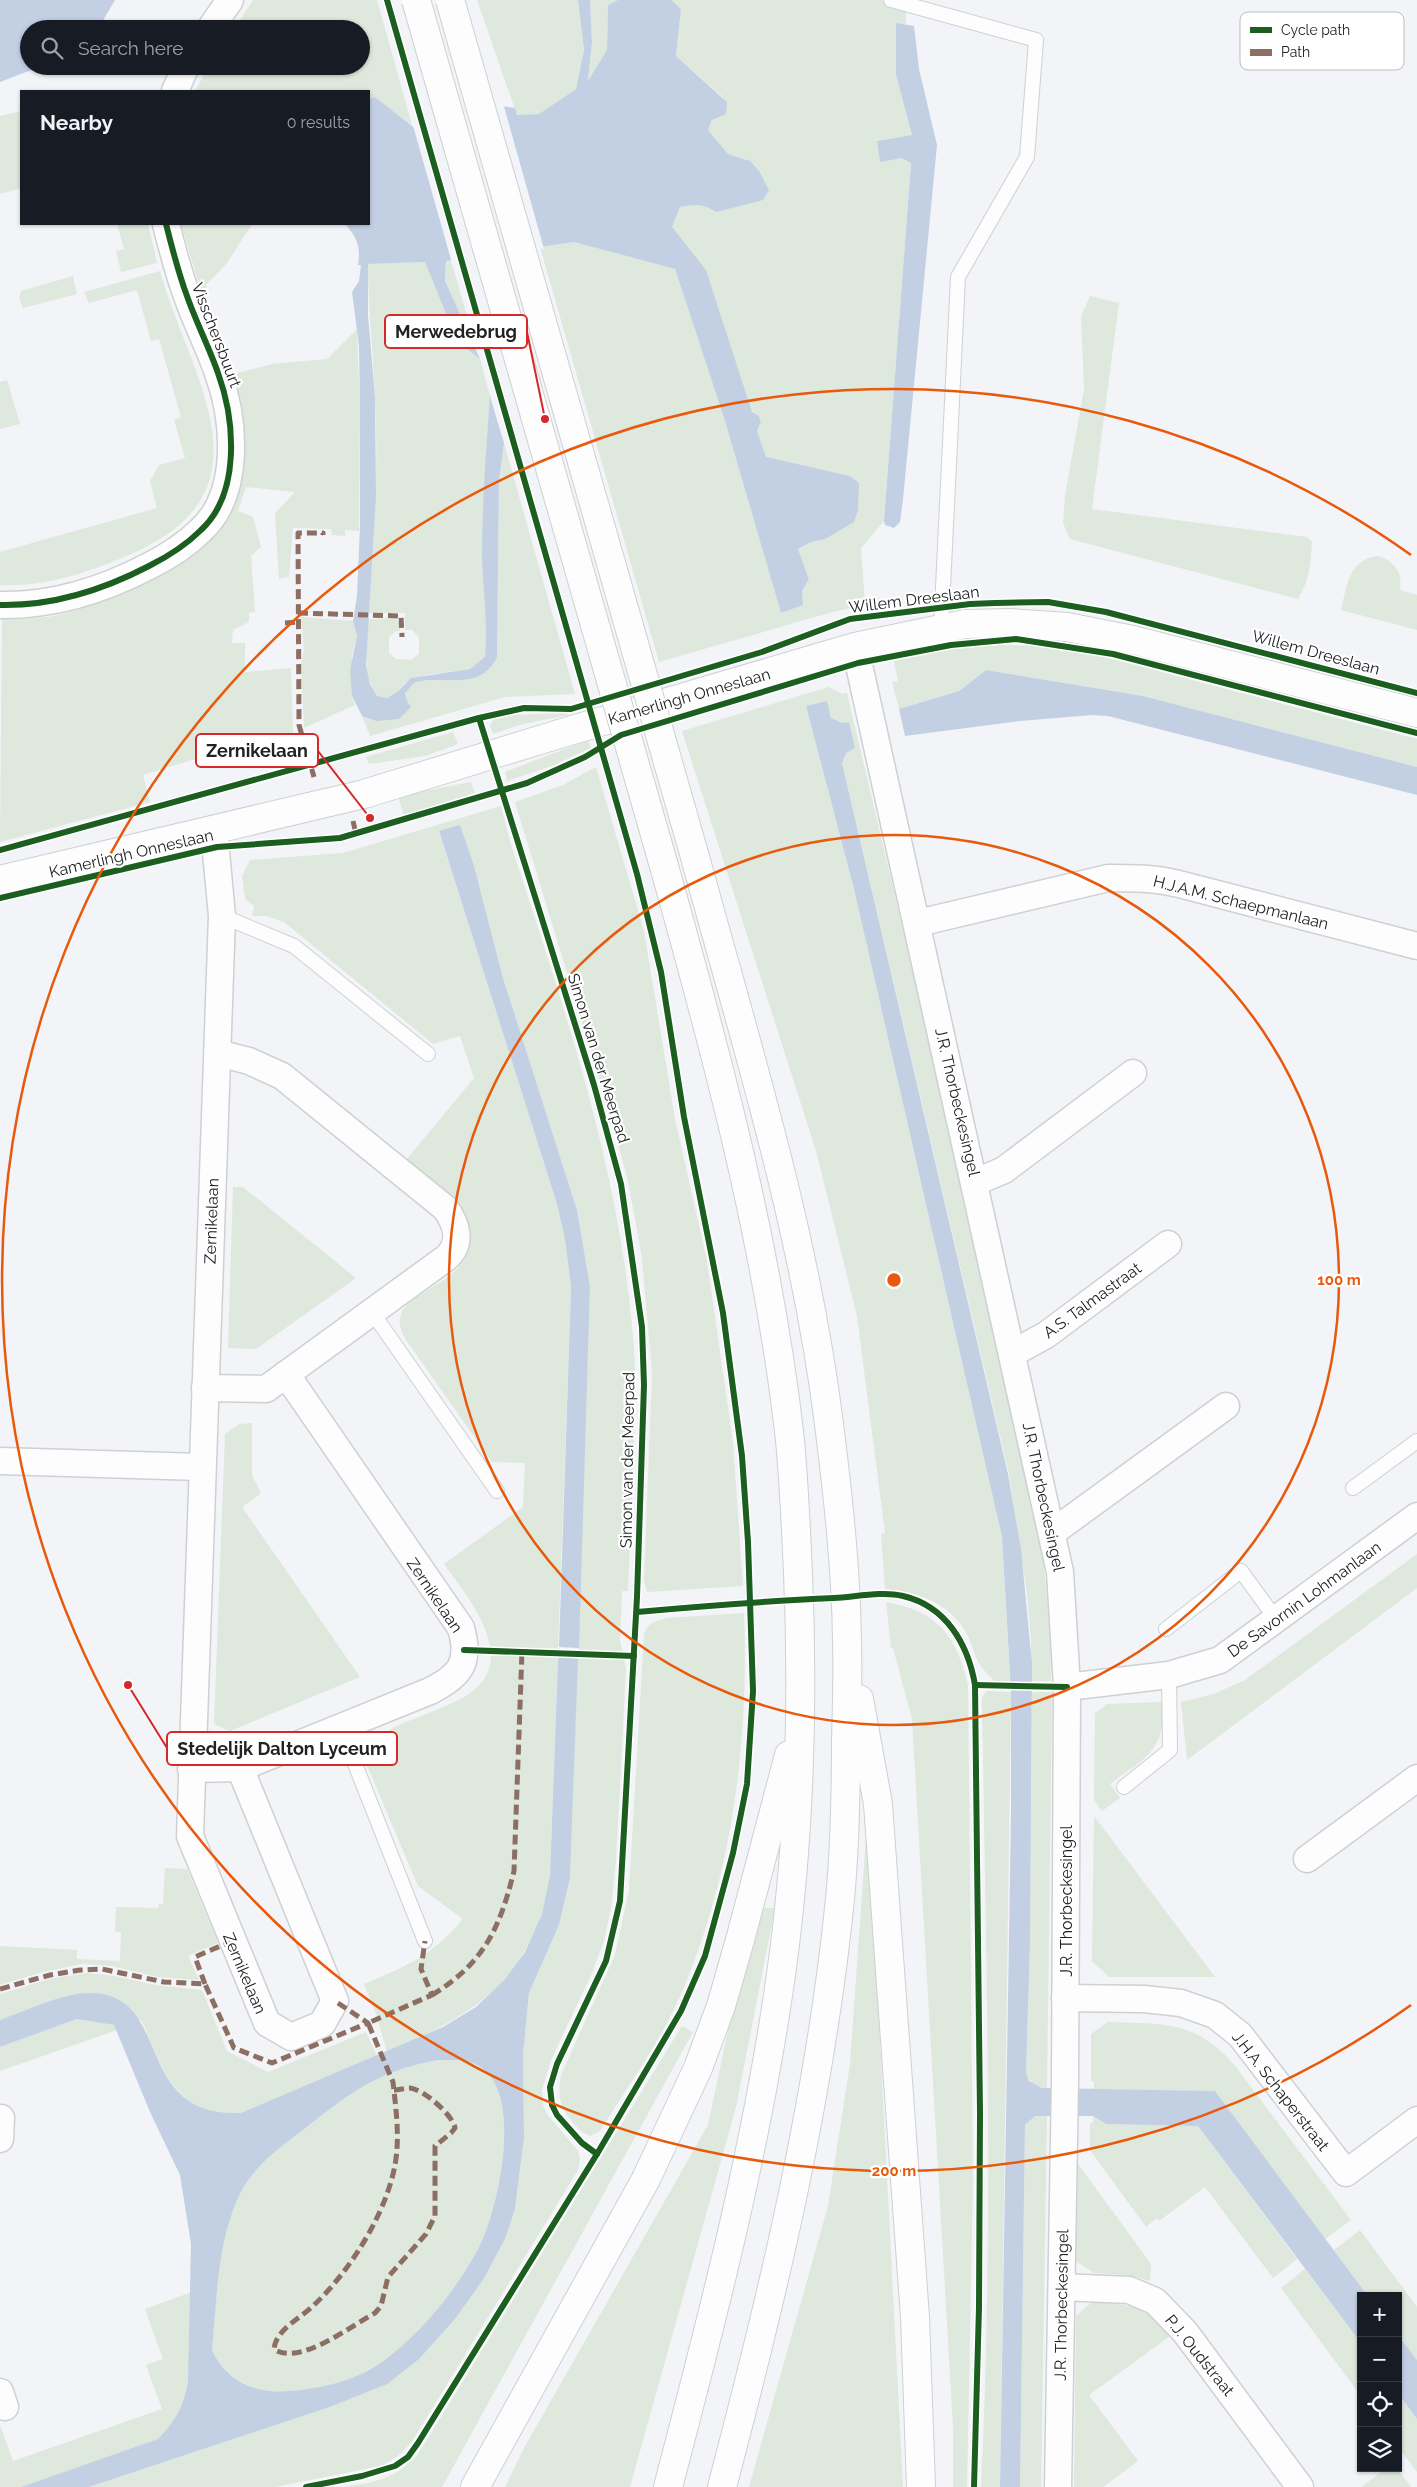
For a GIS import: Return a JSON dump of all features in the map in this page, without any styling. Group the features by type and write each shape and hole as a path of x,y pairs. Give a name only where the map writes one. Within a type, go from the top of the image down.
{"main road":[{"path":"416,0 664,866 738,1142 761,1248 790,1441 800,1620 801,1710 794,1844 778,2001 749,2158 704,2349 668,2487"},
{"path":"450,0 765,1106 812,1317 829,1421 840,1526 847,1639 846,1795 840,1896 826,2008 809,2113 759,2348 722,2487"},
{"name":"Kamerlingh Onneslaan","path":"0,880 214,831 364,794 569,730 855,647 965,624 993,623 1067,627 1133,640 1417,712"},
{"path":"847,1639 878,1804 915,2317 921,2487"},
{"path":"475,2487 646,2179 698,2068 721,2006 740,1940 801,1710"},
{"path":"454,2487 523,2398"},
{"path":"495,2487 523,2398"}],"street":[{"path":"216,20 230,0"},
{"path":"175,90 182,75"},
{"name":"Visschersbuurt","path":"0,604 42,602 73,596 136,573 169,556 202,530 215,513 225,492 231,453 230,422 226,398 213,360 184,289 166,225"},
{"name":"J.R. Thorbeckesingel","path":"855,647 976,1182 1053,1532 1060,1572 1067,1687 1065,2081 1058,2487"},
{"name":"Zernikelaan","path":"214,831 222,916 201,1467 190,1836 267,2023 291,2037 322,2024 335,2001 240,1768"},
{"name":"H.J.A.M. Schaepmanlaan","path":"918,923 1108,878 1158,879 1417,946"},
{"path":"205,1388 266,1389 451,1254 457,1241 456,1225 445,1208 282,1076 250,1061 218,1053"},
{"path":"976,1182 1004,1170 1133,1073"},
{"name":"A.S. Talmastraat","path":"1013,1353 1046,1335 1168,1244"},
{"name":"Zernikelaan","path":"191,1769 240,1768 430,1691 452,1679 460,1672 464,1662 461,1628 286,1374"},
{"path":"1053,1532 1226,1406"},
{"path":"0,1461 201,1467"},
{"name":"De Savornin Lohmanlaan","path":"1067,1687 1169,1675 1220,1660 1417,1516"},
{"path":"1307,1859 1417,1778"},
{"name":"J.H.A. Schaperstraat","path":"1065,1998 1144,1999 1181,2002 1215,2015 1240,2036 1346,2174 1417,2120"},
{"name":"P.J. Oudstraat","path":"1062,2287 1129,2290 1155,2301 1185,2332 1300,2487"}],"lane":[{"path":"890,0 1036,40 1027,158 958,277 941,629"},
{"path":"222,916 294,946 428,1054"},
{"path":"372,1312 497,1491"},
{"path":"1353,1488 1417,1441"},
{"path":"1166,1629 1240,1572 1276,1619"},
{"path":"1124,1787 1170,1750 1169,1675"},
{"path":"340,1726 425,1941"}],"shaded area":[{"path":"253,0 377,0 412,125 375,98 370,99 370,90 196,90 204,75 370,75 370,20 240,20"},
{"path":"477,0 578,0 584,50 576,89 539,114 517,115"},
{"path":"590,0 618,0 608,5 607,50 588,82 592,42"},
{"path":"671,0 906,0 906,24 896,24 896,75 912,135 877,141 880,162 902,157 911,162 884,521 861,548 865,605 832,612 659,662 540,247 574,242 675,269 725,421 781,613 802,605 802,591 809,579 798,549 811,542 825,539 859,483 850,476 766,458 757,431 761,422 760,417 752,412 672,227 680,207 699,205 708,207 716,212 726,209 750,161 728,154 708,130 723,97 676,56 681,9"},
{"path":"20,111 20,188 0,194 0,116"},
{"path":"117,225 148,225 157,263 121,272 116,251 124,249"},
{"path":"181,225 251,225 227,263 206,285 208,296 203,298"},
{"path":"446,261 451,261 477,349 457,313 445,281"},
{"path":"425,262 446,314 461,344 480,359 490,396 486,456 487,629 485,657 471,669 425,675 405,683 397,692 387,698 377,696 369,678 366,649 368,619 394,618 399,622 400,631 396,631 389,637 389,653 396,659 411,660 419,654 419,637 412,630 405,630 405,613 369,613 375,504 376,423 368,264"},
{"path":"160,271 203,390 212,428 213,464 202,498 176,528 131,554 99,567 51,581 34,584 0,585 0,552 157,508 150,481 159,465 185,458 174,420 181,417 159,339 151,341 137,290 89,303 84,292"},
{"path":"73,276 77,294 23,308 19,297 21,291"},
{"path":"1090,296 1119,303 1092,509 1307,537 1312,542 1310,565 1305,585 1298,599 1070,539 1063,523 1065,495 1084,390 1081,316"},
{"path":"357,329 360,411 359,531 345,530 345,536 332,535 331,529 293,528 289,577 279,579 275,513 295,492 246,487 238,511 253,517 261,547 251,556 255,612 249,613 249,622 233,630 232,643 245,643 245,672 291,668 293,734 259,744 257,740 143,775 150,802 0,842 2,619 41,618 66,613 144,584 186,560 204,545 219,527 232,506 240,483 245,442 234,374 272,364 327,359"},
{"path":"7,380 20,424 0,429 0,382"},
{"path":"504,443 575,694 505,697 370,736 362,716 376,721 407,701 405,693 413,684 424,680 461,680 478,677 492,666 497,657 499,480"},
{"path":"1378,556 1389,561 1396,568 1400,578 1400,590 1417,595 1417,630 1341,610 1347,584 1355,568 1360,562"},
{"path":"301,617 353,621 357,636 352,655 352,696 355,705 304,728 301,662 304,651"},
{"path":"1003,645 1041,646 1093,654 1417,739 1417,767 1143,696 986,670 959,691 899,709 892,682 898,681 894,661 958,648"},
{"path":"829,687 842,694 847,693 1026,1450 1044,1565 1049,1622 1051,1681 1031,1681 1031,1640 1027,1594 1009,1474 842,763 849,722 842,723 831,718 827,701 806,706 854,889 1002,1537 1010,1681 994,1681 977,1660 969,1638 960,1623 943,1607 921,1596 885,1589 881,1534 885,1533 857,1316 816,1151 682,731"},
{"path":"565,713 569,715 523,724 493,734 490,726 493,720 513,715"},
{"path":"453,732 458,744 425,756 369,764 366,757"},
{"path":"588,740 591,748 552,766 507,781 505,772"},
{"path":"596,767 644,931 675,1119 707,1261 733,1443 743,1586 647,1592 644,1580 652,1374 642,1258 628,1181 610,1114 515,802 563,785"},
{"path":"471,782 475,793 404,816 398,796"},
{"path":"501,806 510,842 554,977 593,1113 622,1251 632,1321 636,1393 628,1591 622,1591 620,1640 626,1669 616,1859 611,1908 604,1941 592,1973 551,2060 542,2090 543,2105 547,2114 578,2151 580,2159 578,2170 411,2443 398,2456 381,2466 275,2487 89,2487 327,2408 455,2319 483,2280 505,2239 515,2209 524,2138 523,2055 529,1993 559,1925 570,1878 590,1286 577,1210 503,978 474,866 439,832 557,1204 565,1239 571,1287 550,1875 543,1911 529,1943 515,1966 498,1985 480,2002 460,2016 387,2052 376,2014 364,1984 418,1959 452,1932 463,1919 418,1886 366,1763 374,1760 373,1746 390,1730 402,1723 462,1698 473,1691 486,1677 491,1661 490,1644 484,1626 465,1592 444,1564 523,1507 525,1463 492,1462 406,1340 400,1323 403,1310 413,1300 456,1270 466,1256 470,1237 467,1219 454,1198 406,1160 474,1078 460,1036 433,1044 284,922 266,916 252,916 254,906 245,899 242,876 250,860 343,853"},
{"path":"233,1187 243,1187 356,1278 256,1349 228,1348"},
{"path":"252,1423 252,1475 261,1493 242,1507 360,1677 230,1731 214,1724 225,1434 239,1424"},
{"path":"1417,1554 1417,1588 1187,1760 1181,1702 1214,1694 1245,1680"},
{"path":"886,1602 919,1612 942,1628 958,1653 968,1685 973,2178 967,2487 953,2487 953,2427 912,1719 893,1648 891,1648"},
{"path":"744,1613 744,1708 740,1756 726,1850 715,1897 701,1943 676,2006 645,2060 600,2131 590,2136 574,2124 563,2107 560,2095 560,2082 561,2075 615,1955 629,1890 644,1634 653,1623 667,1618"},
{"path":"987,1691 1011,1692 1000,2487 981,2487 985,2388 988,2191 982,1697"},
{"path":"1032,1692 1052,1692 1047,2088 1034,2085 1026,2073 1030,1945"},
{"path":"1162,1702 1163,1719 1157,1743 1143,1760 1110,1784 1120,1798 1102,1811 1094,1800 1095,1713 1107,1704"},
{"path":"868,1809 903,2487 749,2487 828,2206 850,2064"},
{"path":"1094,1816 1215,1977 1109,1977 1092,1961"},
{"path":"165,1868 187,1869 218,1943 188,1956 199,1980 157,1977 112,1966 82,1964 39,1973 0,1985 0,1946 77,1950 77,1959 120,1961 121,1932 115,1932 116,1907 158,1908 159,1904 163,1904"},
{"path":"754,1908 775,1908 736,2107 630,2487 505,2487 524,2448 708,2125"},
{"path":"87,1973 115,1976 155,1985 202,1990 227,2051 268,2072 366,2032 377,2056 241,2113 219,2112 201,2107 186,2098 175,2087 157,2058 142,2021 68,1996 0,2020 0,1994 49,1979"},
{"path":"77,2019 114,2025 117,2030 0,2071 0,2047"},
{"path":"1108,2022 1146,2023 1178,2028 1207,2040 1222,2052 1236,2067 1351,2220 1325,2239 1215,2091 1094,2089 1094,2082 1091,2081 1091,2034"},
{"path":"682,2026 693,2032 442,2487 344,2487 383,2479 400,2470 417,2456"},
{"path":"438,2060 464,2061 479,2066 493,2080 501,2101 504,2126 499,2183 493,2210 485,2233 468,2267 434,2313 408,2341 369,2370 336,2383 300,2390 265,2390 243,2383 226,2370 212,2350 219,2268 227,2228 242,2190 266,2159 346,2097 387,2074"},
{"path":"1035,2116 1047,2116 1041,2487 1020,2487 1025,2125"},
{"path":"1093,2116 1106,2124 1198,2126 1297,2259 1273,2278 1205,2187 1159,2221 1157,2218 1146,2227 1090,2150 1090,2123 1093,2123"},
{"path":"1078,2164 1151,2264 1150,2281 1128,2275 1094,2273 1076,2261"},
{"path":"1360,2230 1417,2307 1417,2360 1402,2340 1402,2292 1365,2292 1334,2250"},
{"path":"1305,2269 1357,2338 1357,2391 1281,2288"},
{"path":"192,2292 191,2360 186,2395 175,2422 163,2435 159,2439 21,2487 0,2487 0,2425 13,2461 162,2409 146,2365 163,2359 145,2309"},
{"path":"1092,2302 1136,2308 1153,2318 1170,2336 1089,2395 1138,2461 1103,2487 1074,2487 1076,2316"},
{"path":"1402,2398 1417,2419 1417,2472 1402,2452"},
{"path":"1382,2472 1400,2472 1411,2487 1361,2487"}],"water":[{"path":"0,0 115,0 103,20 20,20 20,74 0,82"},
{"path":"578,0 590,0 592,42 588,81 607,50 608,5 618,0 671,0 681,9 676,56 727,102 726,114 712,120 708,130 728,154 750,161 759,171 769,190 763,200 716,212 708,207 699,205 680,207 672,227 706,270 752,412 759,416 761,422 757,431 766,457 850,476 859,483 858,510 854,522 825,539 811,542 798,549 809,579 802,591 803,605 781,613 725,421 675,269 574,242 446,261 445,281 480,359 461,344 446,314 425,262 368,264 368,315 375,397 376,496 366,665 370,684 377,696 387,698 397,692 411,678 470,669 485,657 486,632 482,537 490,396 504,443 499,480 497,657 492,666 478,677 461,680 427,680 413,684 405,693 411,707 399,719 376,721 362,716 352,696 350,670 357,636 353,621 357,596 360,526 359,346 352,292 359,281 361,265 358,265 359,253 357,243 353,233 346,225 370,225 370,99 375,97 416,129 501,106 515,108 517,115 539,114 576,89 584,50"},
{"path":"896,23 914,26 919,69 937,145 903,499 900,522 894,528 885,525 884,521 911,163 902,158 880,162 877,141 912,135 896,75"},
{"path":"986,670 1143,696 1417,767 1417,795 1108,716 1092,715 1020,721 905,736 899,709 959,691"},
{"path":"827,701 831,718 842,723 849,722 855,748 846,753 842,763 1008,1474 1021,1549 1032,1664 1030,1945 1026,2073 1029,2081 1042,2088 1215,2091 1365,2292 1357,2292 1357,2338 1198,2126 1106,2124 1093,2116 1035,2116 1025,2125 1020,2487 1000,2487 1011,1816 1011,1692 1002,1537 854,889 806,706"},
{"path":"460,825 474,866 503,978 577,1210 590,1286 579,1648 559,1647 571,1287 565,1239 557,1204 439,831"},
{"path":"558,1658 578,1658 570,1878 559,1925 529,1993 523,2055 524,2138 515,2209 505,2239 483,2280 455,2319 419,2359 387,2384 327,2408 89,2487 21,2487 158,2439 174,2420 184,2399 188,2382 191,2244 180,2175 150,2112 114,2025 77,2019 0,2047 0,2020 45,2003 80,1994 91,1993 117,1999 134,2013 146,2032 167,2077 183,2096 206,2109 241,2113 443,2027 476,2007 504,1980 525,1952 542,1914 550,1875","holes":["438,2060 459,2060 479,2066 493,2080 501,2101 504,2126 499,2183 493,2210 485,2233 468,2267 434,2313 408,2341 369,2370 324,2386 300,2390 265,2390 253,2388 243,2383 225,2370 212,2350 219,2268 227,2228 242,2190 266,2159 346,2097 387,2074"]},
{"path":"1402,2340 1417,2360 1417,2419 1402,2398"}],"pier":[{"path":"503,103 544,249 452,263 412,122 416,126 470,109"},
{"path":"490,394 493,395 506,442 506,449"}],"marked path":[{"path":"314,777 299,725 298,533 323,533 323,535"},
{"path":"298,613 401,616 402,637"},
{"path":"285,623 297,622"},
{"path":"353,821 356,834"},
{"path":"432,1995 450,1983 477,1957 496,1927 509,1891 514,1871 522,1651"},
{"path":"205,1984 195,1957 232,1941"},
{"path":"394,2090 416,2089 437,2104 449,2116 455,2128 435,2146 435,2216 426,2234 388,2277 381,2306 375,2313 311,2349 297,2353 285,2353 274,2349 279,2336 284,2330 309,2310 341,2276 365,2241 384,2203 395,2165 396,2113 393,2082 368,2023 432,1995 421,1969 425,1941"},
{"path":"0,1989 50,1975 80,1970 102,1969 164,1982 205,1984 234,2048 272,2063 368,2023 335,2001"}],"cycle path":[{"path":"306,2487 362,2476 395,2466 408,2457 597,2154 681,2011 705,1956 733,1853 747,1784 753,1691 748,1542 742,1456 723,1313 684,1117 661,972 637,874 387,0"},
{"path":"0,605 38,603 76,595 131,575 183,546 214,515 223,496 231,455 231,434 224,392 181,278 166,225"},
{"name":"Willem Dreeslaan","path":"0,850 479,718 524,708 571,709 762,652 850,619 970,604 1048,602 1106,612 1417,693"},
{"path":"0,898 217,847 340,838 527,783 585,757 621,735 858,663 951,645 1016,639 1113,654 1417,733"},
{"name":"Simon van der Meerpad","path":"479,718 594,1085 621,1184 642,1327 644,1385 637,1597 620,1901 606,1961 557,2064 550,2087 552,2105 557,2115 582,2143 597,2154"},
{"path":"637,1612 868,1595 886,1594 903,1596 931,1608 943,1618 960,1641 967,1655 975,1685 980,2113 979,2307 974,2487"},
{"path":"464,1650 634,1656"},
{"path":"975,1685 1067,1687"}],"place":[{"name":"Merwedebrug","path":"545,419"},
{"name":"Zernikelaan","path":"370,818"},
{"name":"Stedelijk Dalton Lyceum","path":"128,1685"}]}
